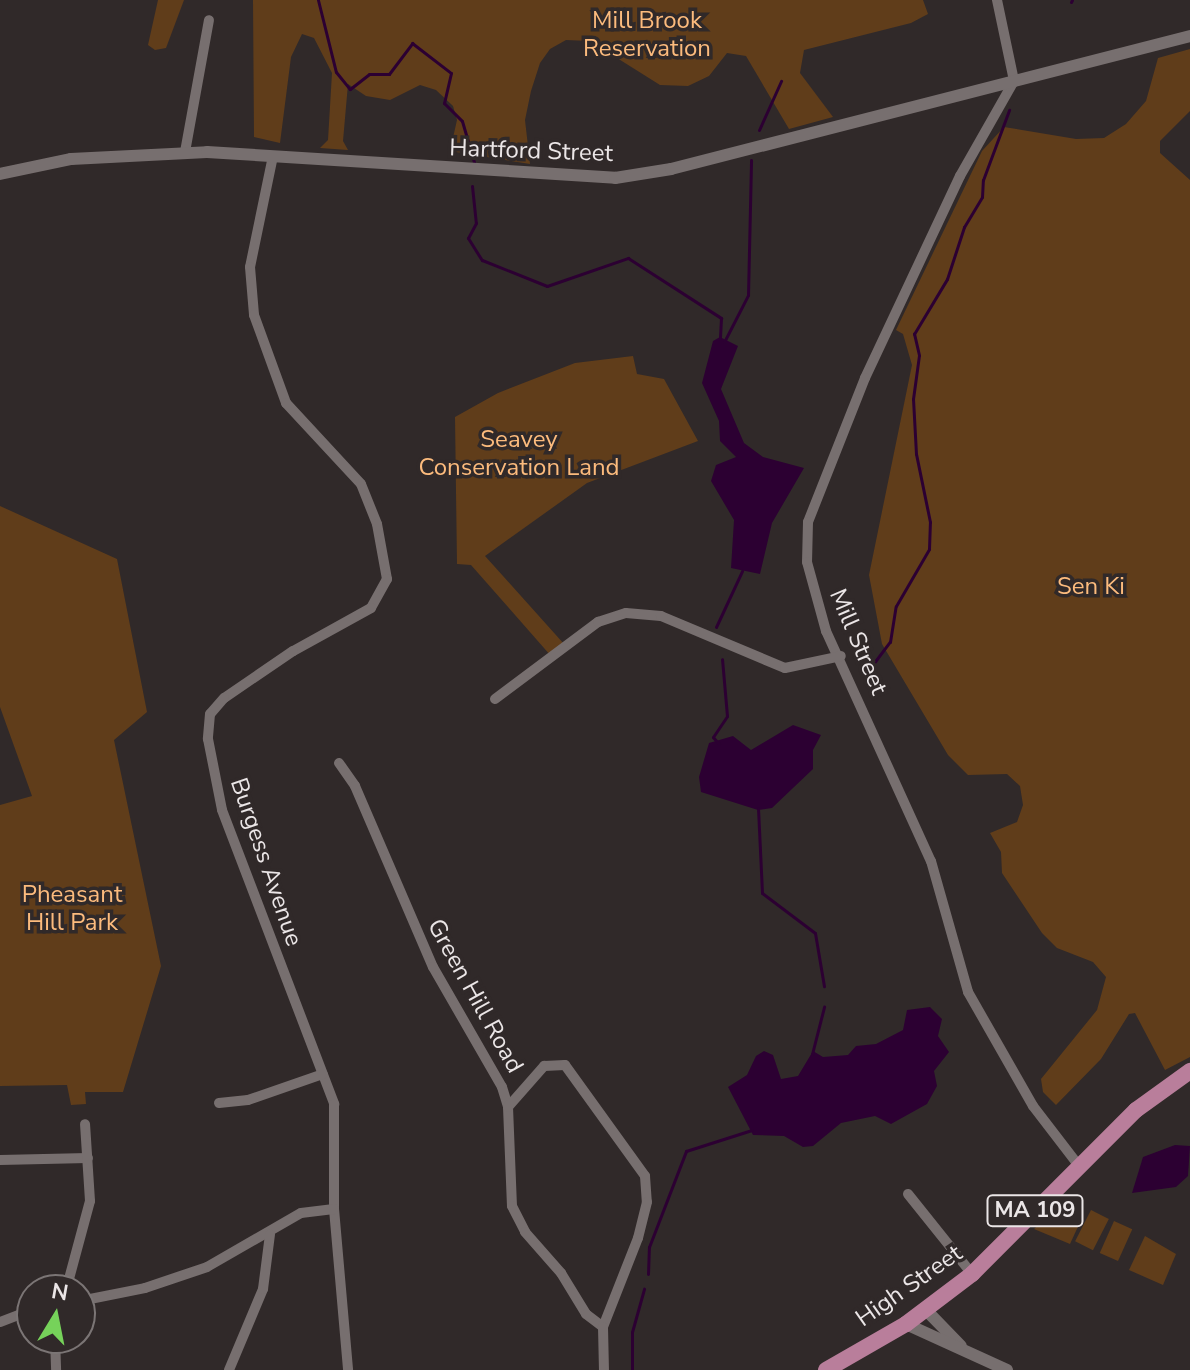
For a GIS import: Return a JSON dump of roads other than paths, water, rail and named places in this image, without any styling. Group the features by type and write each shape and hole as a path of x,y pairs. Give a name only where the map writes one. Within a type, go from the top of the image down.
{"main road":[{"name":"High Street","path":"826,1370 906,1324 972,1274 1136,1110 1190,1071"}],"street":[{"path":"997,0 1014,81"},
{"path":"185,152 209,20"},
{"name":"Hartford Street","path":"0,174 71,159 185,152 615,178 671,169 1190,36"},
{"name":"Mill Street","path":"1014,81 954,189 865,378 808,522 807,562 817,606 931,861 968,992 1033,1106 1079,1166"},
{"name":"Burgess Avenue","path":"273,156 250,267 254,315 286,403 367,496 385,553 387,579 371,608 293,651 224,698 210,714 208,739 222,810 338,1121 334,1209 348,1370"},
{"path":"495,699 598,622 626,613 661,616 785,668 841,656"},
{"name":"Green Hill Road","path":"339,763 365,808 412,924 502,1087 508,1107 512,1206 525,1232 561,1273 586,1314 603,1327"},
{"path":"508,1107 544,1066 565,1065 645,1176 647,1202 638,1238 603,1327 604,1370"},
{"path":"219,1103 248,1100 323,1074"},
{"path":"70,1274 90,1201 85,1124"},
{"path":"0,1160 88,1158"},
{"path":"908,1194 972,1274"},
{"path":"96,1298 145,1288 207,1267 270,1234 301,1213 334,1209"},
{"path":"229,1370 263,1289 270,1234"},
{"path":"926,1310 966,1351"},
{"path":"906,1324 1007,1370"}],"waterway":[{"path":"318,0 336,72 350,89 369,74 389,74 412,43 451,73 444,103 462,121 474,162"},
{"path":"759,130 781,81"},
{"path":"867,672 890,642 896,606 929,549 930,522 916,454 913,399 919,355 914,334 947,279 964,227 982,197 983,180 1009,110"},
{"path":"724,342 748,295 751,160"},
{"path":"472,186 476,223 468,238 482,260 547,286 628,258 721,318 720,338"},
{"path":"716,627 742,571"},
{"path":"719,744 713,737 727,716 722,659"},
{"path":"758,808 762,893 815,933 824,986"},
{"path":"812,1054 824,1007"},
{"path":"648,1274 649,1247 686,1151 752,1130"},
{"path":"632,1370 632,1332 644,1289"}],"park label":[{"name":"Mill Brook Reservation","path":"647,35"},
{"name":"Seavey Conservation Land","path":"519,454"},
{"name":"Sen Ki","path":"1091,587"},
{"name":"Pheasant Hill Park","path":"72,909"}]}
